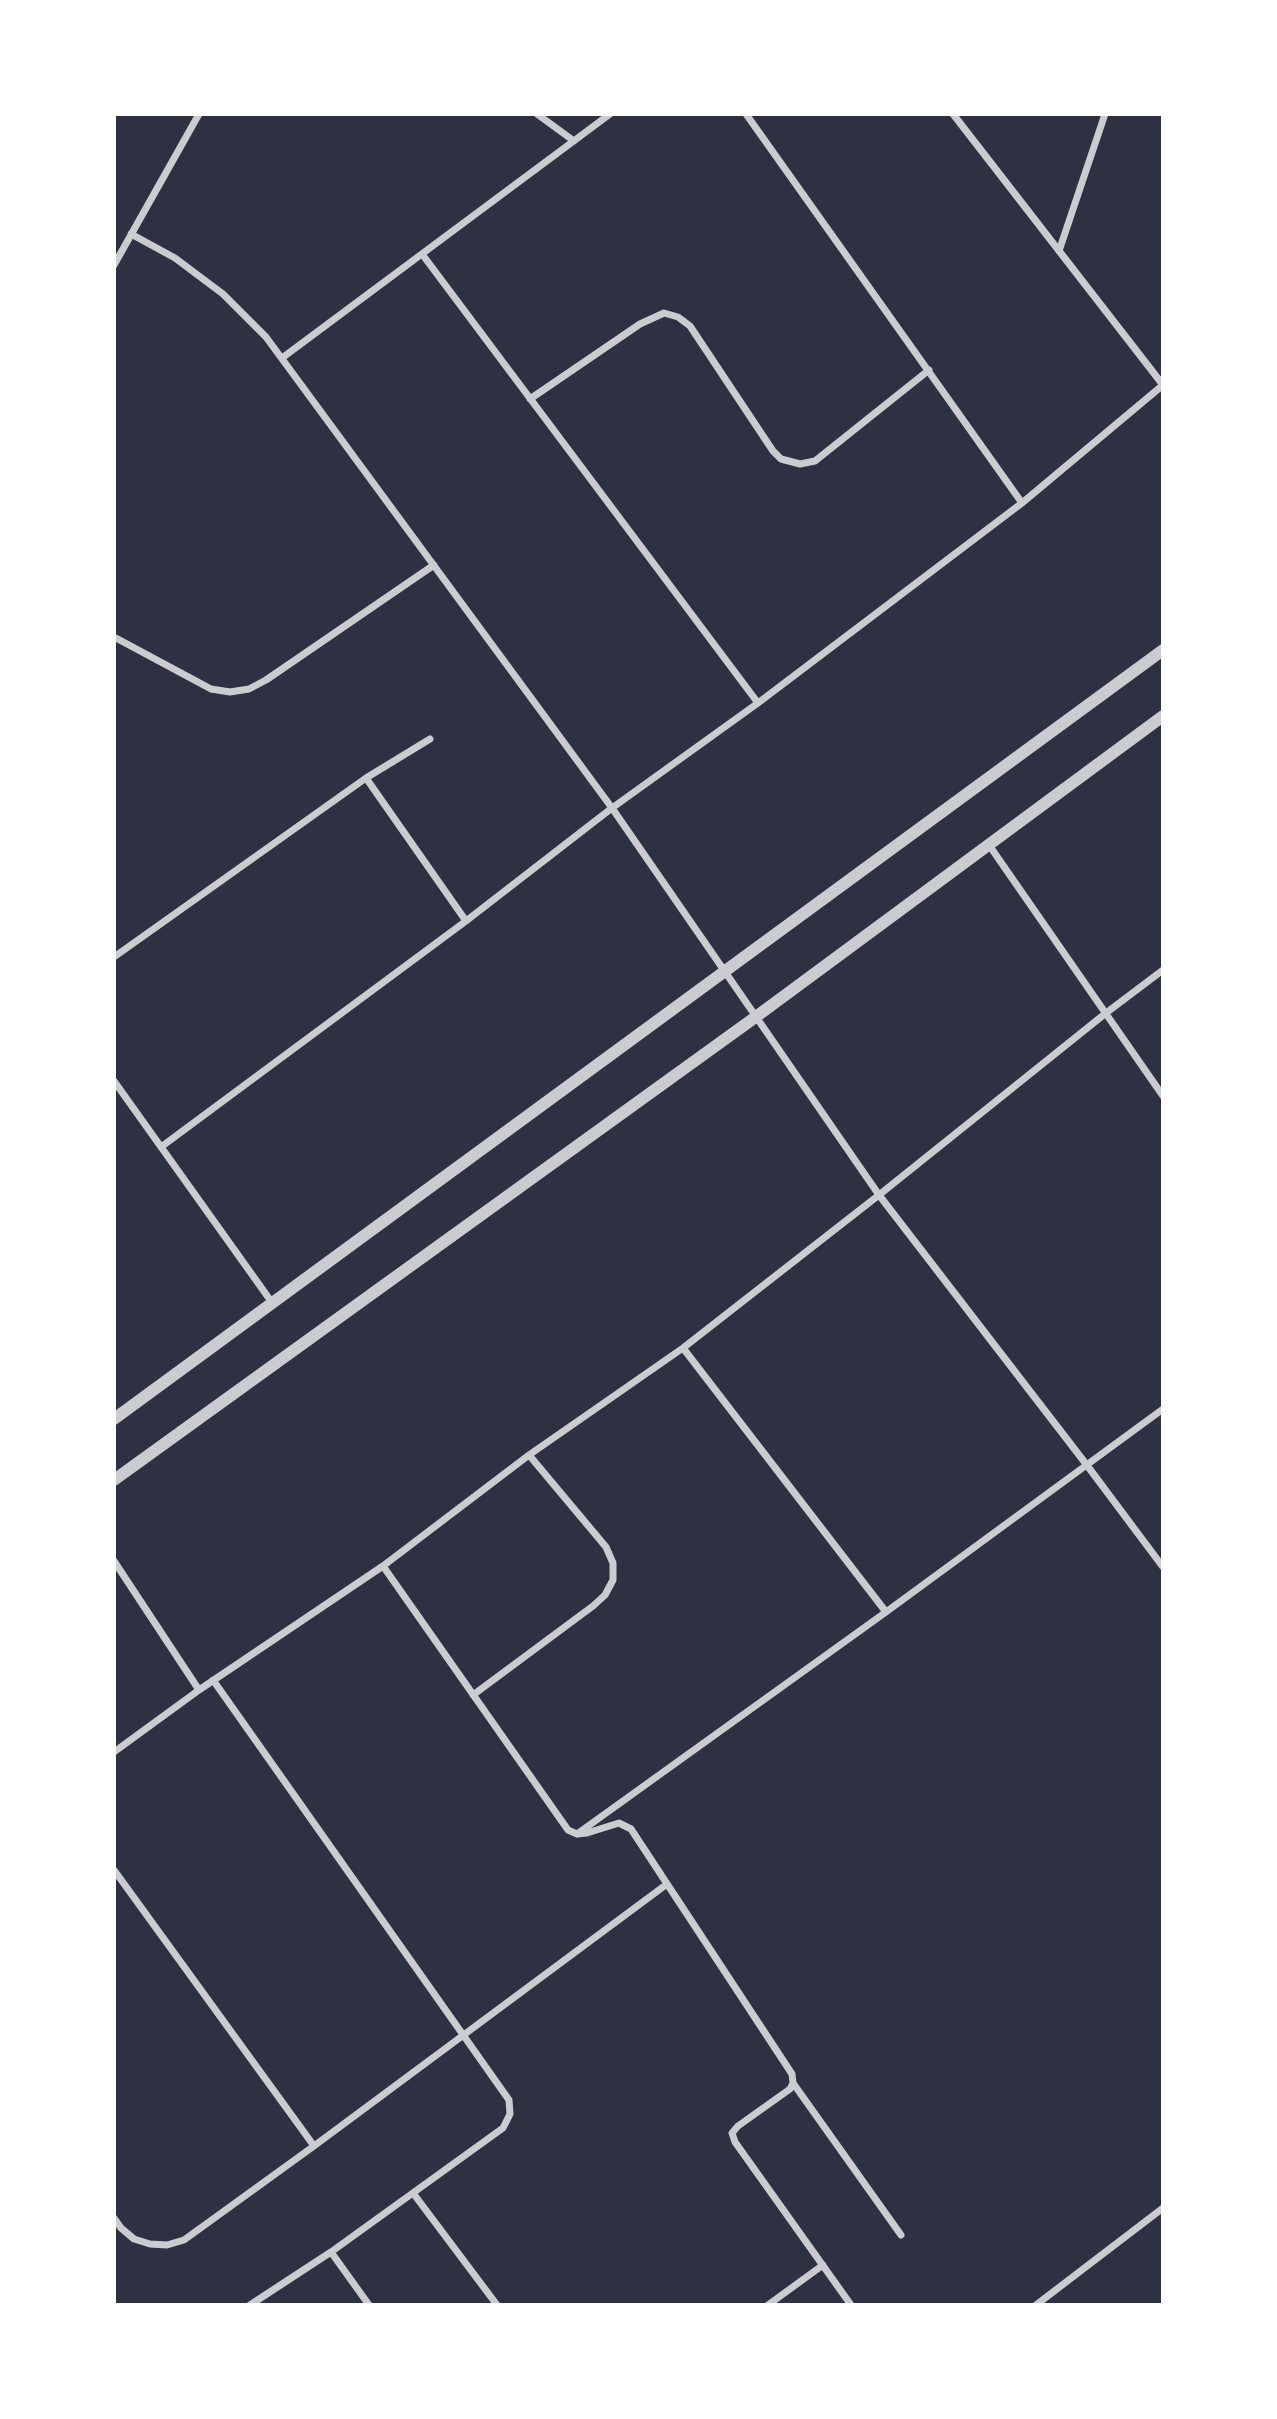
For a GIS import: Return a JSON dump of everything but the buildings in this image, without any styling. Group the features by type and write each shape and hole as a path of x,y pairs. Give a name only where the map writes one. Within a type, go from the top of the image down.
{"street":[{"path":"114,265 199,114"},
{"path":"537,114 574,141"},
{"path":"282,358 610,114"},
{"path":"746,114 1022,503"},
{"path":"161,1147 1022,503 1163,385 953,114"},
{"path":"1059,251 1105,114"},
{"path":"131,234 175,258 223,294 266,337 612,808 879,1195 1163,1567"},
{"path":"422,254 758,703"},
{"path":"530,398 640,324 664,313 678,317 690,326 773,451 781,459 800,464 816,461 929,370"},
{"path":"114,637 211,689 230,692 249,689 434,565"},
{"path":"114,1419 1163,650"},
{"path":"114,1480 757,1016 1163,716"},
{"path":"114,957 366,778 430,739"},
{"path":"366,778 466,921"},
{"path":"989,845 1163,1096"},
{"path":"114,1752 199,1690 383,1566 528,1455 683,1348 1163,970"},
{"path":"114,1081 273,1304"},
{"path":"683,1348 886,1612"},
{"path":"577,1834 1163,1409"},
{"path":"473,1695 593,1606 606,1595 613,1580 613,1563 606,1547 528,1455"},
{"path":"114,1561 199,1690"},
{"path":"383,1566 568,1830 577,1834 587,1833 612,1824 625,1825 631,1829 792,2074 793,2083 901,2235"},
{"path":"213,1681 509,2100 510,2115 503,2127 413,2193 331,2252 250,2305"},
{"path":"114,1870 314,2146"},
{"path":"114,2218 134,2239 150,2244 167,2245 184,2239 667,1884"},
{"path":"793,2083 790,2089 732,2133 735,2142 851,2305"},
{"path":"413,2193 497,2305"},
{"path":"1035,2305 1163,2208"},
{"path":"331,2252 369,2305"},
{"path":"768,2305 823,2265"}]}
